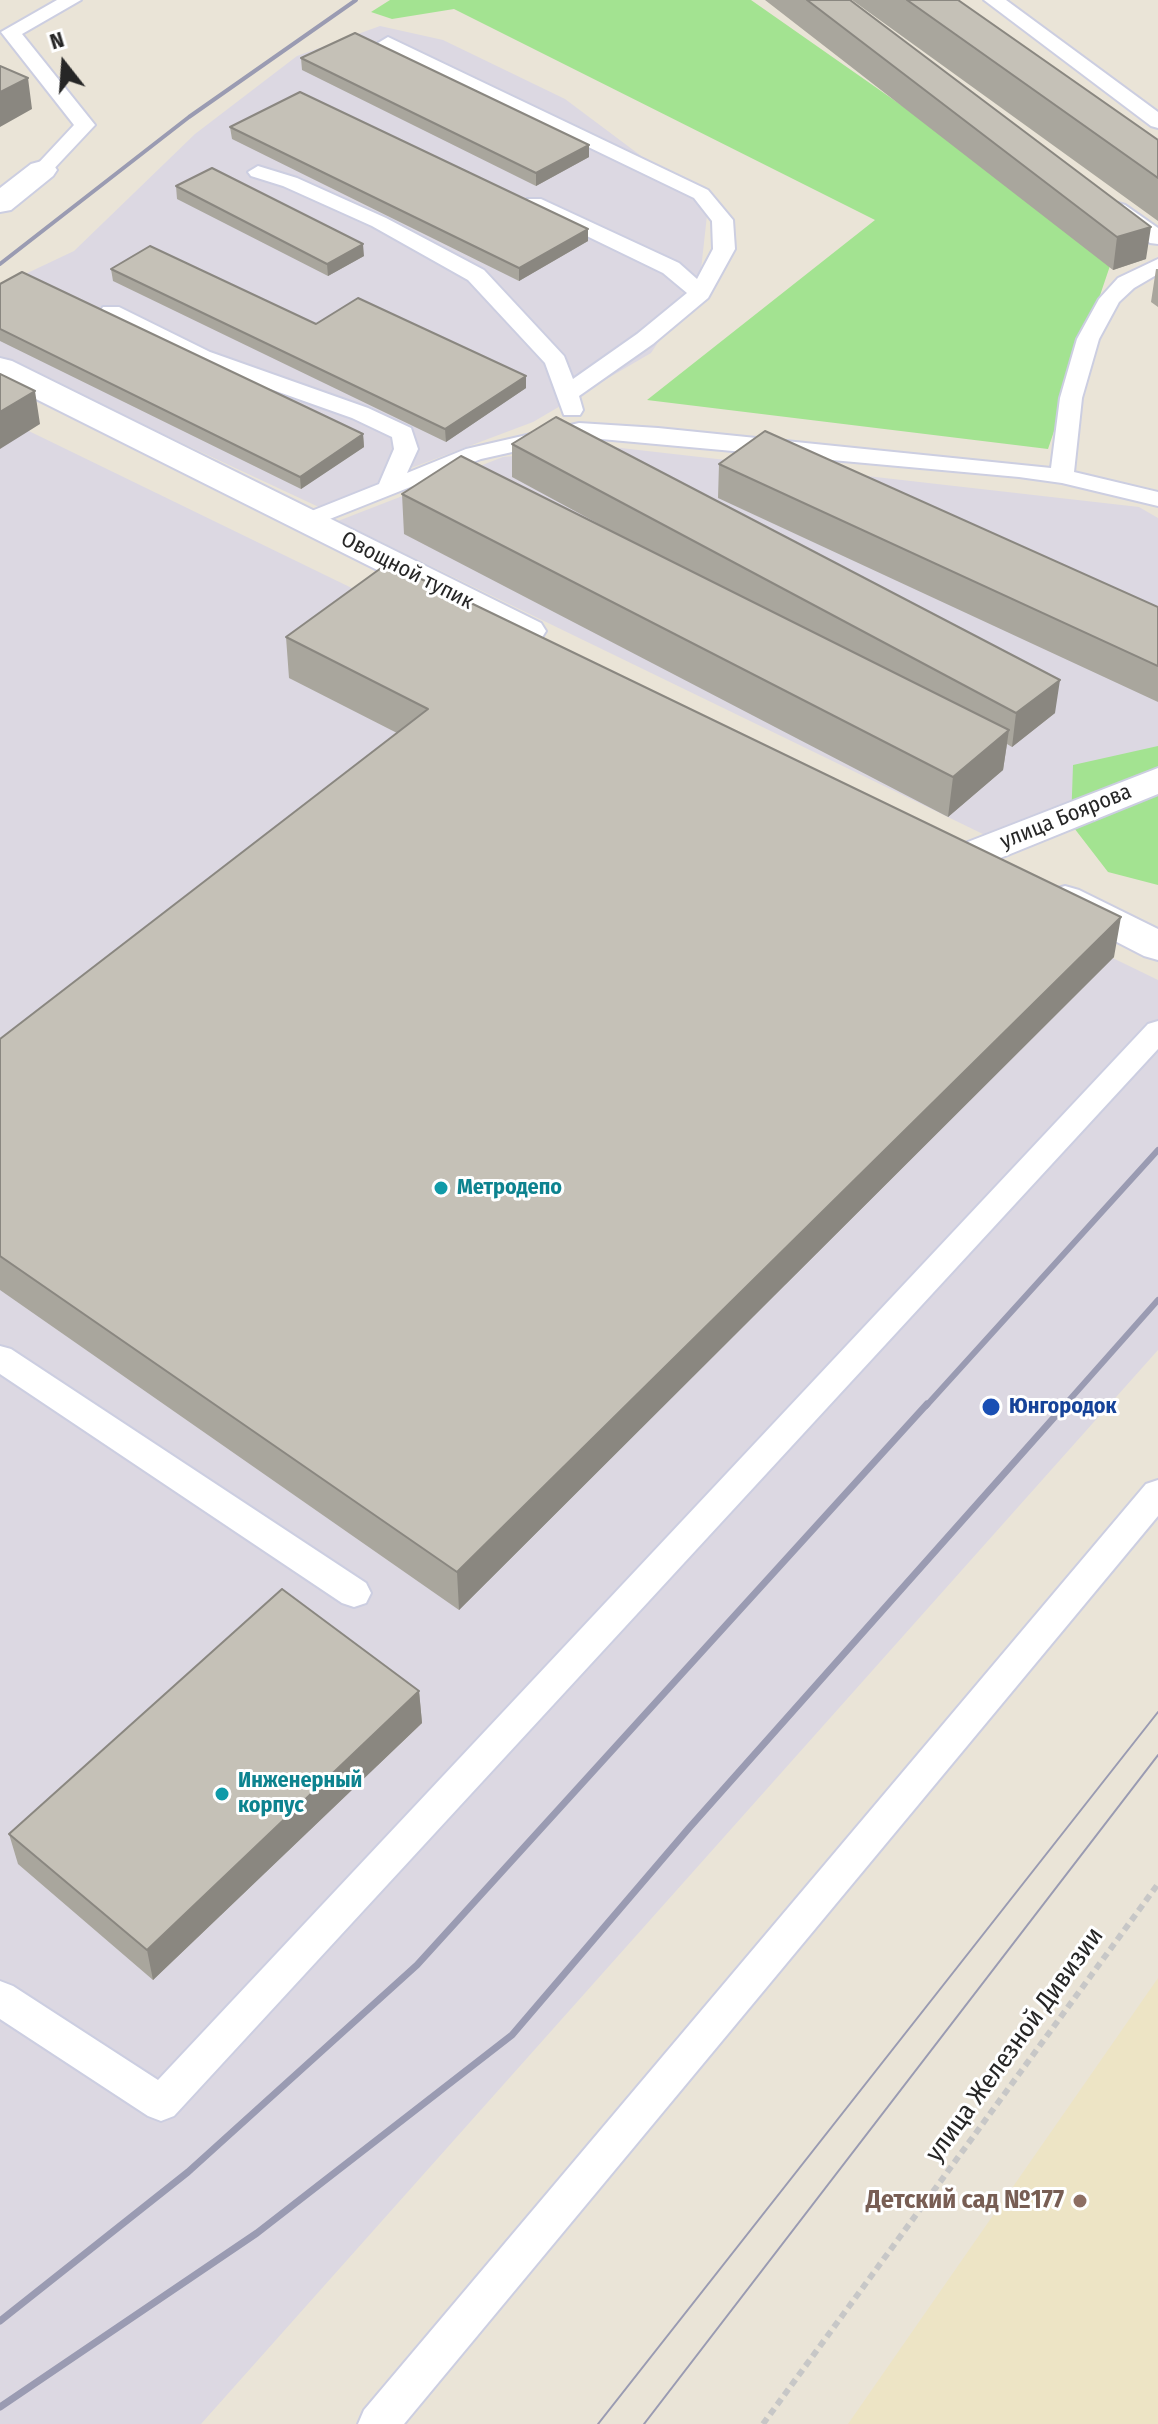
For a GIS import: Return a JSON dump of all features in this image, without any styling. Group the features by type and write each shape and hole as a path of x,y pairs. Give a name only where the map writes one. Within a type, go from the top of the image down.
{"street":[{"path":"0,203 42,170"},
{"name":"Овощной тупик","path":"0,368 562,648"},
{"name":"улица Боярова","path":"1158,780 960,847 1158,946"}],"lane":[{"path":"42,170 85,125 11,32 71,0"},
{"path":"994,0 1158,122"},
{"path":"388,43 701,194 722,220 724,249 700,293 645,339 567,394"},
{"path":"258,172 290,182 379,222 476,275 556,361 579,430"},
{"path":"1095,192 1158,238"},
{"path":"513,193 671,268 700,293"},
{"path":"1062,476 1071,398 1088,339 1110,299 1126,283 1158,265"},
{"path":"111,312 202,357 360,413 403,433 406,449 389,487"},
{"path":"307,521 474,454 579,430 658,435 1062,476 1158,499"},
{"path":"0,1998 161,2103 1158,1031"},
{"path":"0,1358 354,1593"},
{"path":"378,2424 1158,1493"}],"path":[{"name":"улица Железной Дивизии","path":"763,2424 1158,1884"}],"shaded area":[{"path":"380,26 443,40 565,99 708,206 700,279 651,353 533,422 403,471 323,509 0,358 0,286 74,251 195,134 297,56"},
{"path":"0,417 1158,980 1158,1350 201,2424 0,2424"},
{"path":"612,447 1139,507 1158,518 1158,768 987,836 338,521 503,457"},
{"name":"Детский сад №177","path":"1158,1978 1158,2424 848,2424"}],"green space":[{"path":"390,0 751,0 1114,254 1048,449 647,400 875,220 454,9 392,19 371,12"},
{"path":"1158,746 1158,885 1108,872 1071,824 1073,765"}],"building":[{"path":"807,0 850,0 1151,227 1117,237"},
{"path":"907,0 958,0 1158,140 1158,178"},
{"path":"355,33 589,145 536,173 301,58"},
{"path":"0,66 28,78 0,92"},
{"path":"300,92 588,229 519,268 230,127"},
{"path":"212,168 363,244 327,264 176,186"},
{"path":"150,246 316,324 358,298 526,376 445,429 111,269"},
{"path":"22,272 363,434 300,477 0,329 0,284"},
{"path":"0,374 35,391 0,412"},
{"path":"556,417 1060,680 1016,713 512,444"},
{"path":"765,431 1158,607 1158,666 719,464"},
{"path":"461,456 1009,730 953,777 402,494"},
{"name":"Метродепо","path":"388,563 1121,917 457,1572 0,1256 0,1039 428,709 286,637"},
{"name":"Инженерный корпус","path":"282,1589 419,1691 147,1950 9,1834"}],"tram line":[{"path":"598,2424 1158,1712"},
{"path":"644,2424 1158,1755"}],"railway":[{"path":"0,264 189,117 356,0"},
{"path":"926,1406 1158,1150"},
{"path":"1064,1406 1158,1300"},
{"path":"0,2321 188,2172 417,1965 927,1404"},
{"path":"0,2407 257,2233 512,2035 689,1828 1066,1404"}],"place":[{"name":"Метродепо","path":"441,1188"},
{"name":"Юнгородок","path":"991,1407"},
{"name":"Инженерный корпус","path":"222,1794"},
{"name":"Детский сад №177","path":"1080,2201"}]}
